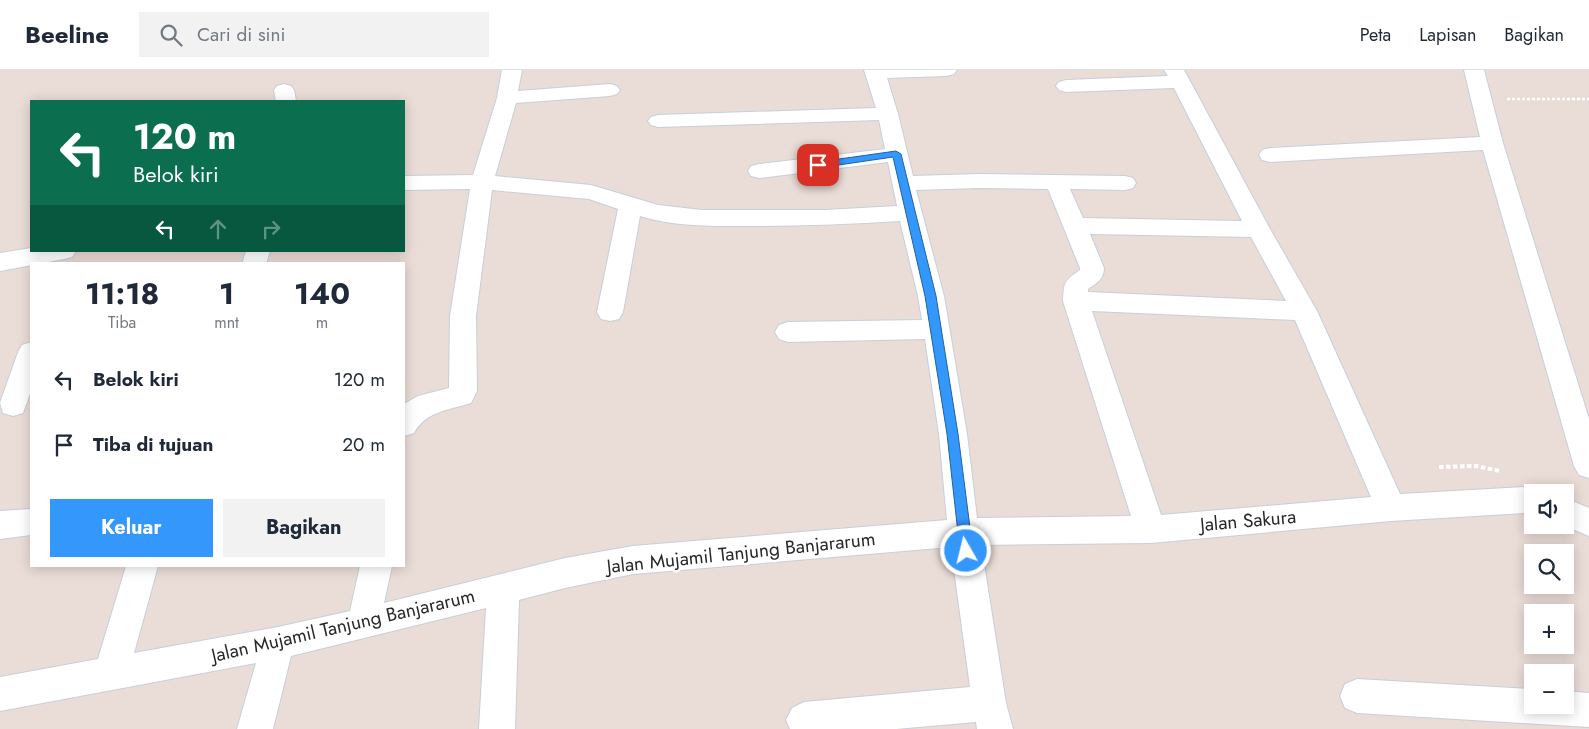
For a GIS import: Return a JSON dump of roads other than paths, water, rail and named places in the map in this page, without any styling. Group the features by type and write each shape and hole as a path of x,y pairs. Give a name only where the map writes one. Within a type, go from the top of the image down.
{"street":[{"path":"405,422 408,415 417,408 432,402 461,395 463,391 463,316 482,182 507,98 512,70"},
{"path":"804,720 992,716 964,532 953,434 931,296 888,114 874,71 947,70"},
{"path":"1474,70 1492,143 1589,466"},
{"path":"1066,86 1177,76 1304,312 1391,508"},
{"path":"507,98 610,90"},
{"path":"658,121 888,114"},
{"path":"1270,155 1492,143"},
{"path":"759,171 837,163 896,154"},
{"path":"904,183 979,181 1125,183"},
{"path":"405,183 482,182 591,192 630,206 674,215 726,218 825,218 910,213"},
{"path":"1056,182 1092,271 1092,274 1076,285 1076,301 1151,529"},
{"path":"610,312 630,206"},
{"path":"1074,226 1258,229"},
{"path":"0,262 59,252"},
{"path":"1076,301 1304,312"},
{"path":"788,332 935,329"},
{"path":"13,405 30,355"},
{"name":"Jalan Sakura","path":"964,532 1151,529 1391,508 1524,500"},
{"path":"0,525 30,522"},
{"name":"Jalan Mujamil Tanjung Banjararum","path":"0,694 278,643 364,624 565,573 633,560 964,532"},
{"path":"111,674 142,567"},
{"path":"364,624 376,567"},
{"path":"497,729 503,588"},
{"path":"254,729 278,643"},
{"path":"1357,696 1589,710"}]}
